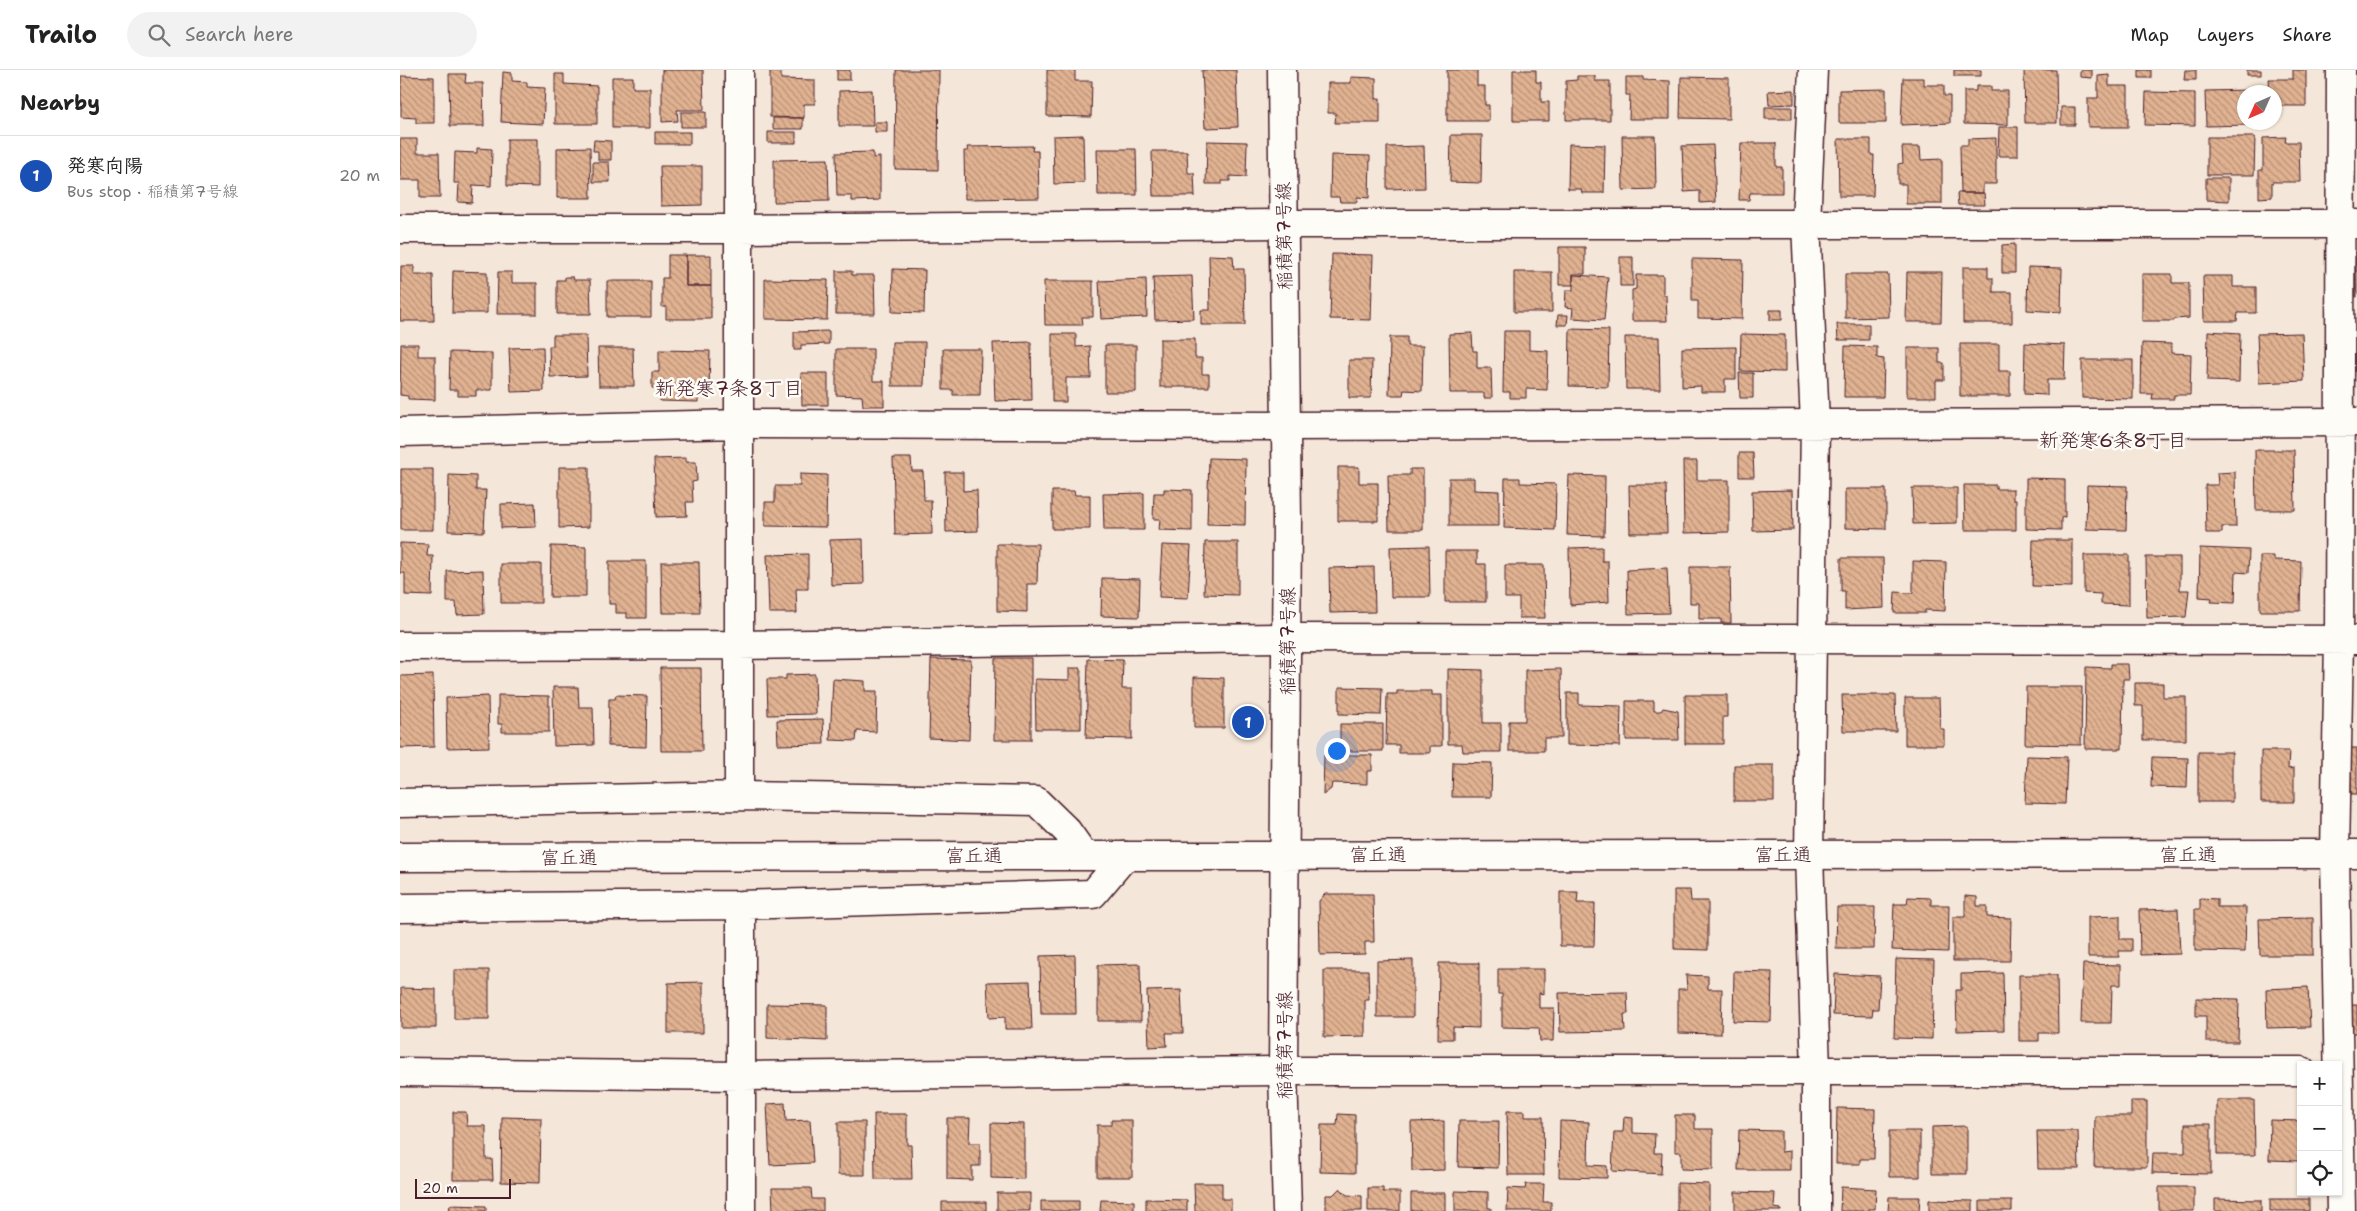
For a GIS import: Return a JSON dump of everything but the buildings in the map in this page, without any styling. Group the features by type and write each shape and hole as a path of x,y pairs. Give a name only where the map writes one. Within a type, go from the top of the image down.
{"street":[{"path":"739,796 740,70"},
{"name":"稲積第7号線","path":"1282,70 1287,638 1283,1071 1287,1211"},
{"path":"1813,70 1806,223 1814,423 1814,640 1809,854 1816,1071 1816,1211"},
{"path":"2338,1061 2346,854 2349,422 2349,224 2341,70"},
{"path":"400,229 739,229 1284,224 2349,224"},
{"path":"400,432 739,424 1286,426 2349,422"},
{"path":"400,646 739,645 1287,638 2348,640"},
{"path":"400,803 739,796 1036,800 1067,831 1084,855"},
{"name":"富丘通","path":"400,857 1285,854 2346,854"},
{"path":"400,908 741,905 1093,894 1126,856"},
{"path":"741,905 741,1211"},
{"path":"400,1072 740,1076 1283,1071 2297,1070"},
{"path":"2342,1070 2357,1070"},
{"path":"2339,1106 2341,1211"}],"place":[{"name":"発寒向陽","path":"1248,722"}],"district":[{"name":"新発寒7条8丁目","path":"729,388"},
{"name":"新発寒6条8丁目","path":"2113,440"}]}
